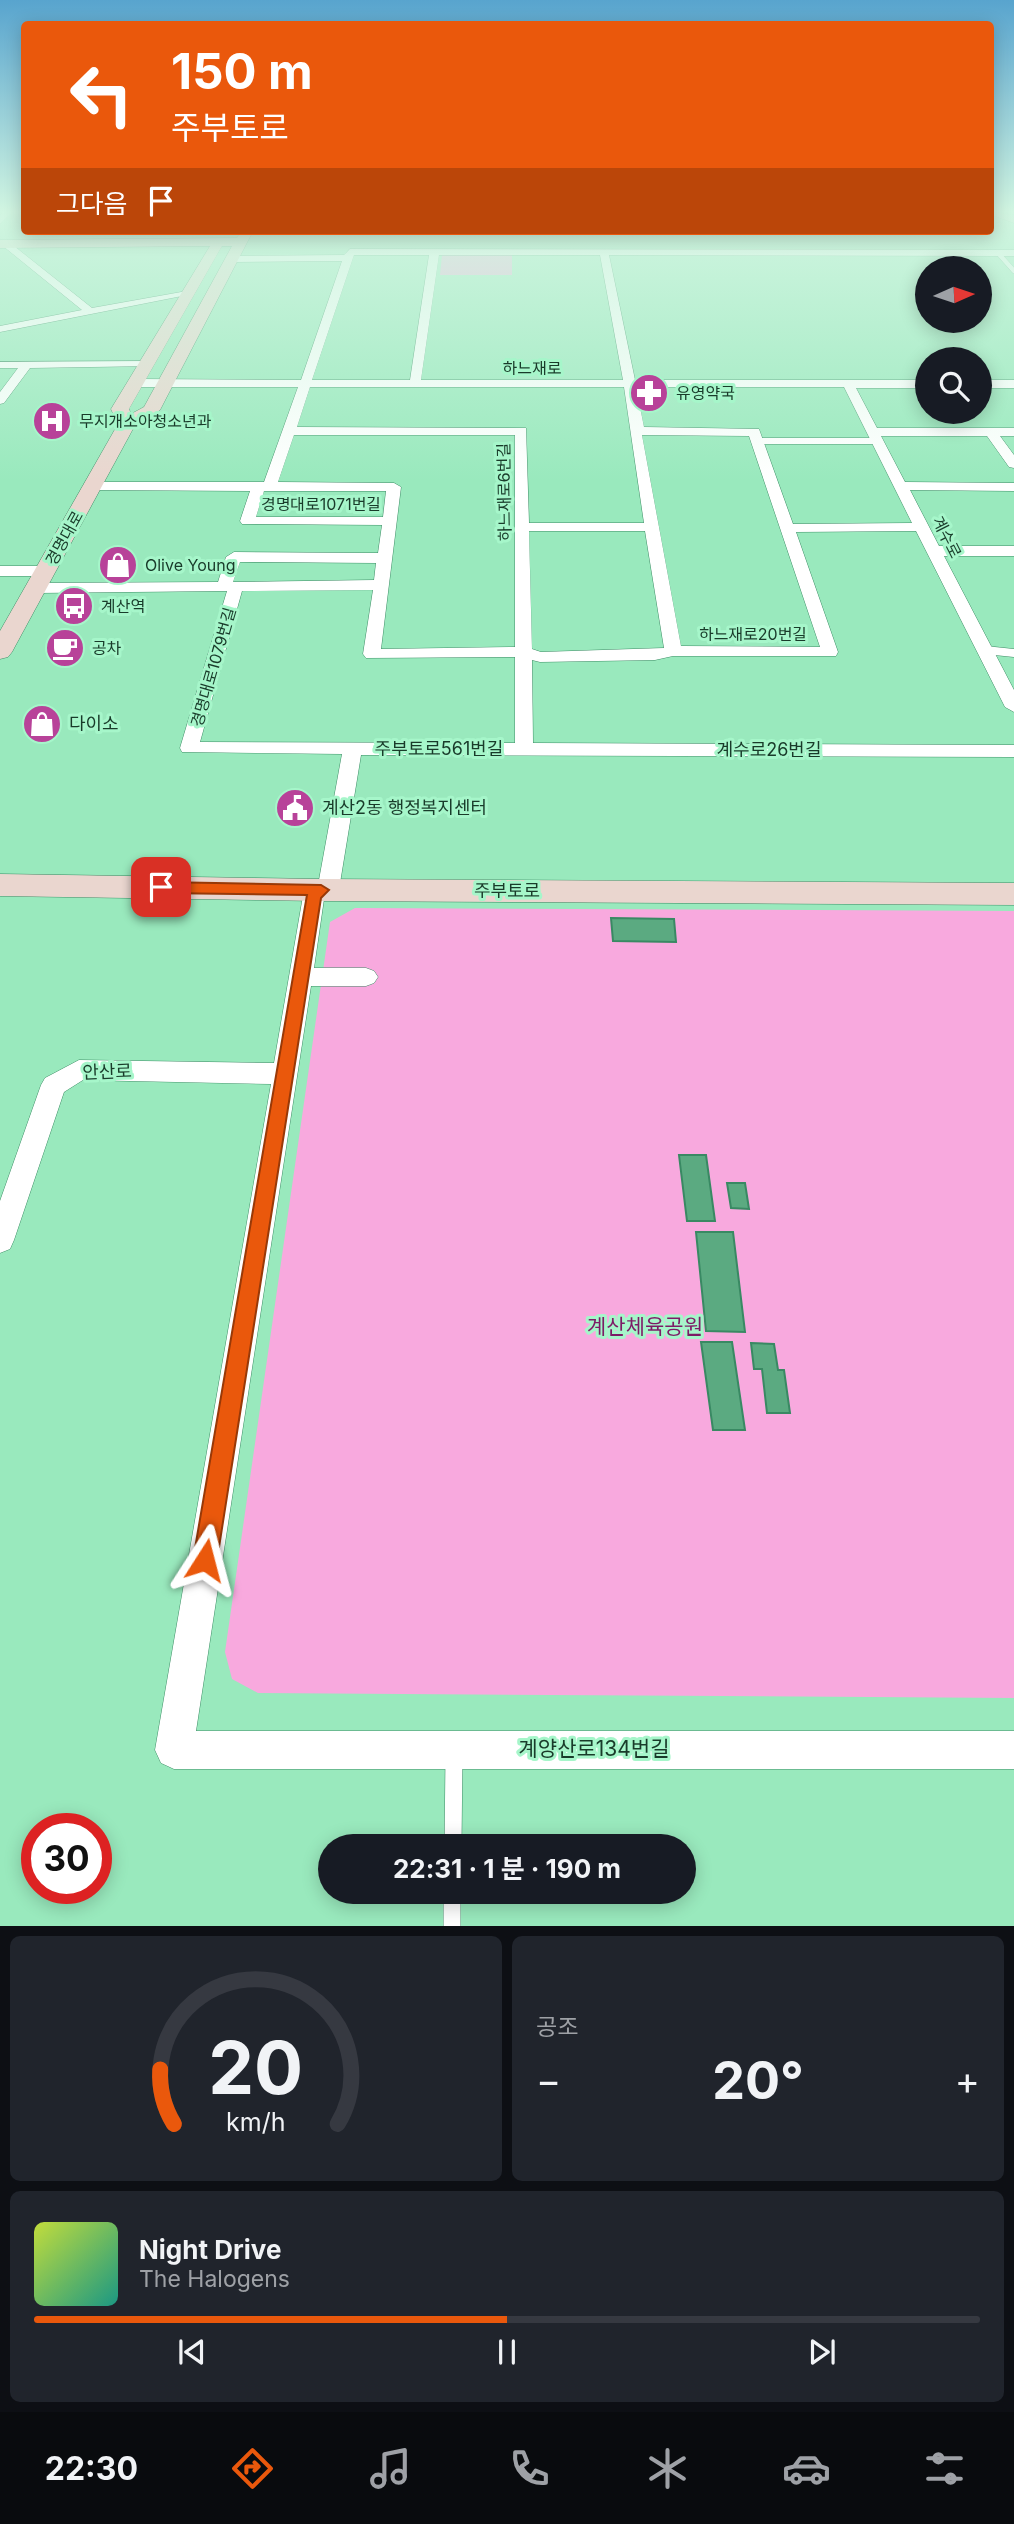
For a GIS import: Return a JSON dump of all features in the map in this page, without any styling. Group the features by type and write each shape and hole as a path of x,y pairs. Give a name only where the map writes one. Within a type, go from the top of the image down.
{"street":[{"path":"77,302 89,311"},
{"path":"0,328 142,302"},
{"name":"경명대로","path":"127,424 120,409 183,302"},
{"name":"경명대로","path":"0,652 127,424 151,410 210,302"},
{"path":"264,486 289,431 333,302"},
{"path":"415,383 427,302"},
{"path":"388,529 372,654 525,652 540,657 655,655 673,651 635,431 638,426 613,302"},
{"path":"0,365 148,364"},
{"path":"0,400 27,365"},
{"name":"하느재로","path":"137,383 915,384"},
{"name":"계수로","path":"848,384 1014,706"},
{"path":"992,384 1014,384"},
{"name":"하느재로6번길","path":"289,431 521,431 524,749"},
{"path":"635,431 754,432 757,440"},
{"path":"991,432 1014,464"},
{"path":"875,436 1014,432"},
{"name":"하느재로20번길","path":"673,651 830,652 757,440"},
{"name":"경명대로1071번길","path":"93,486 264,486 394,487 388,529 247,521 264,486"},
{"path":"901,486 1014,487"},
{"path":"522,527 652,527"},
{"path":"787,528 922,527"},
{"path":"934,551 1014,551"},
{"name":"경명대로1079번길","path":"189,748 230,586 234,557 385,558"},
{"path":"0,571 41,579"},
{"name":"경명대로1079번길","path":"41,579 230,586 381,585"},
{"name":"주부토로561번길","path":"189,748 524,749"},
{"name":"주부토로561번길","path":"174,1750 314,896 329,883 353,748"},
{"name":"계수로26번길","path":"524,749 1014,751"},
{"name":"주부토로","path":"0,885 321,890 1014,894"},
{"path":"301,977 366,977"},
{"name":"안산로","path":"0,1240 54,1085 79,1070 285,1074"},
{"name":"계양산로134번길","path":"174,1750 1014,1750"}],"lane":[{"path":"757,440 875,436"},
{"path":"985,650 1014,653"},
{"path":"453,1834 454,1749"},
{"path":"452,1904 452,1926"}],"green space":[{"name":"계산체육공원","path":"355,908 1014,911 1014,1698 258,1693 232,1679 225,1652 330,922"}],"building":[{"path":"611,918 674,919 676,942 613,941"},
{"path":"679,1155 706,1155 715,1221 687,1221"},
{"path":"727,1183 745,1183 749,1209 731,1208"},
{"path":"696,1232 733,1232 745,1332 706,1331"},
{"path":"701,1342 732,1342 745,1430 713,1430"},
{"path":"751,1343 774,1344 778,1370 784,1370 790,1413 767,1413 762,1369 754,1369"}],"place":[{"name":"유영약국","path":"649,393"},
{"name":"무지개소아청소년과","path":"52,421"},
{"name":"Olive Young","path":"118,565"},
{"name":"계산역","path":"74,606"},
{"name":"공차","path":"65,648"},
{"name":"다이소","path":"42,724"},
{"name":"계산2동 행정복지센터","path":"295,808"}],"route":[{"path":"161,887 321,890 314,896 205,1560"}]}
